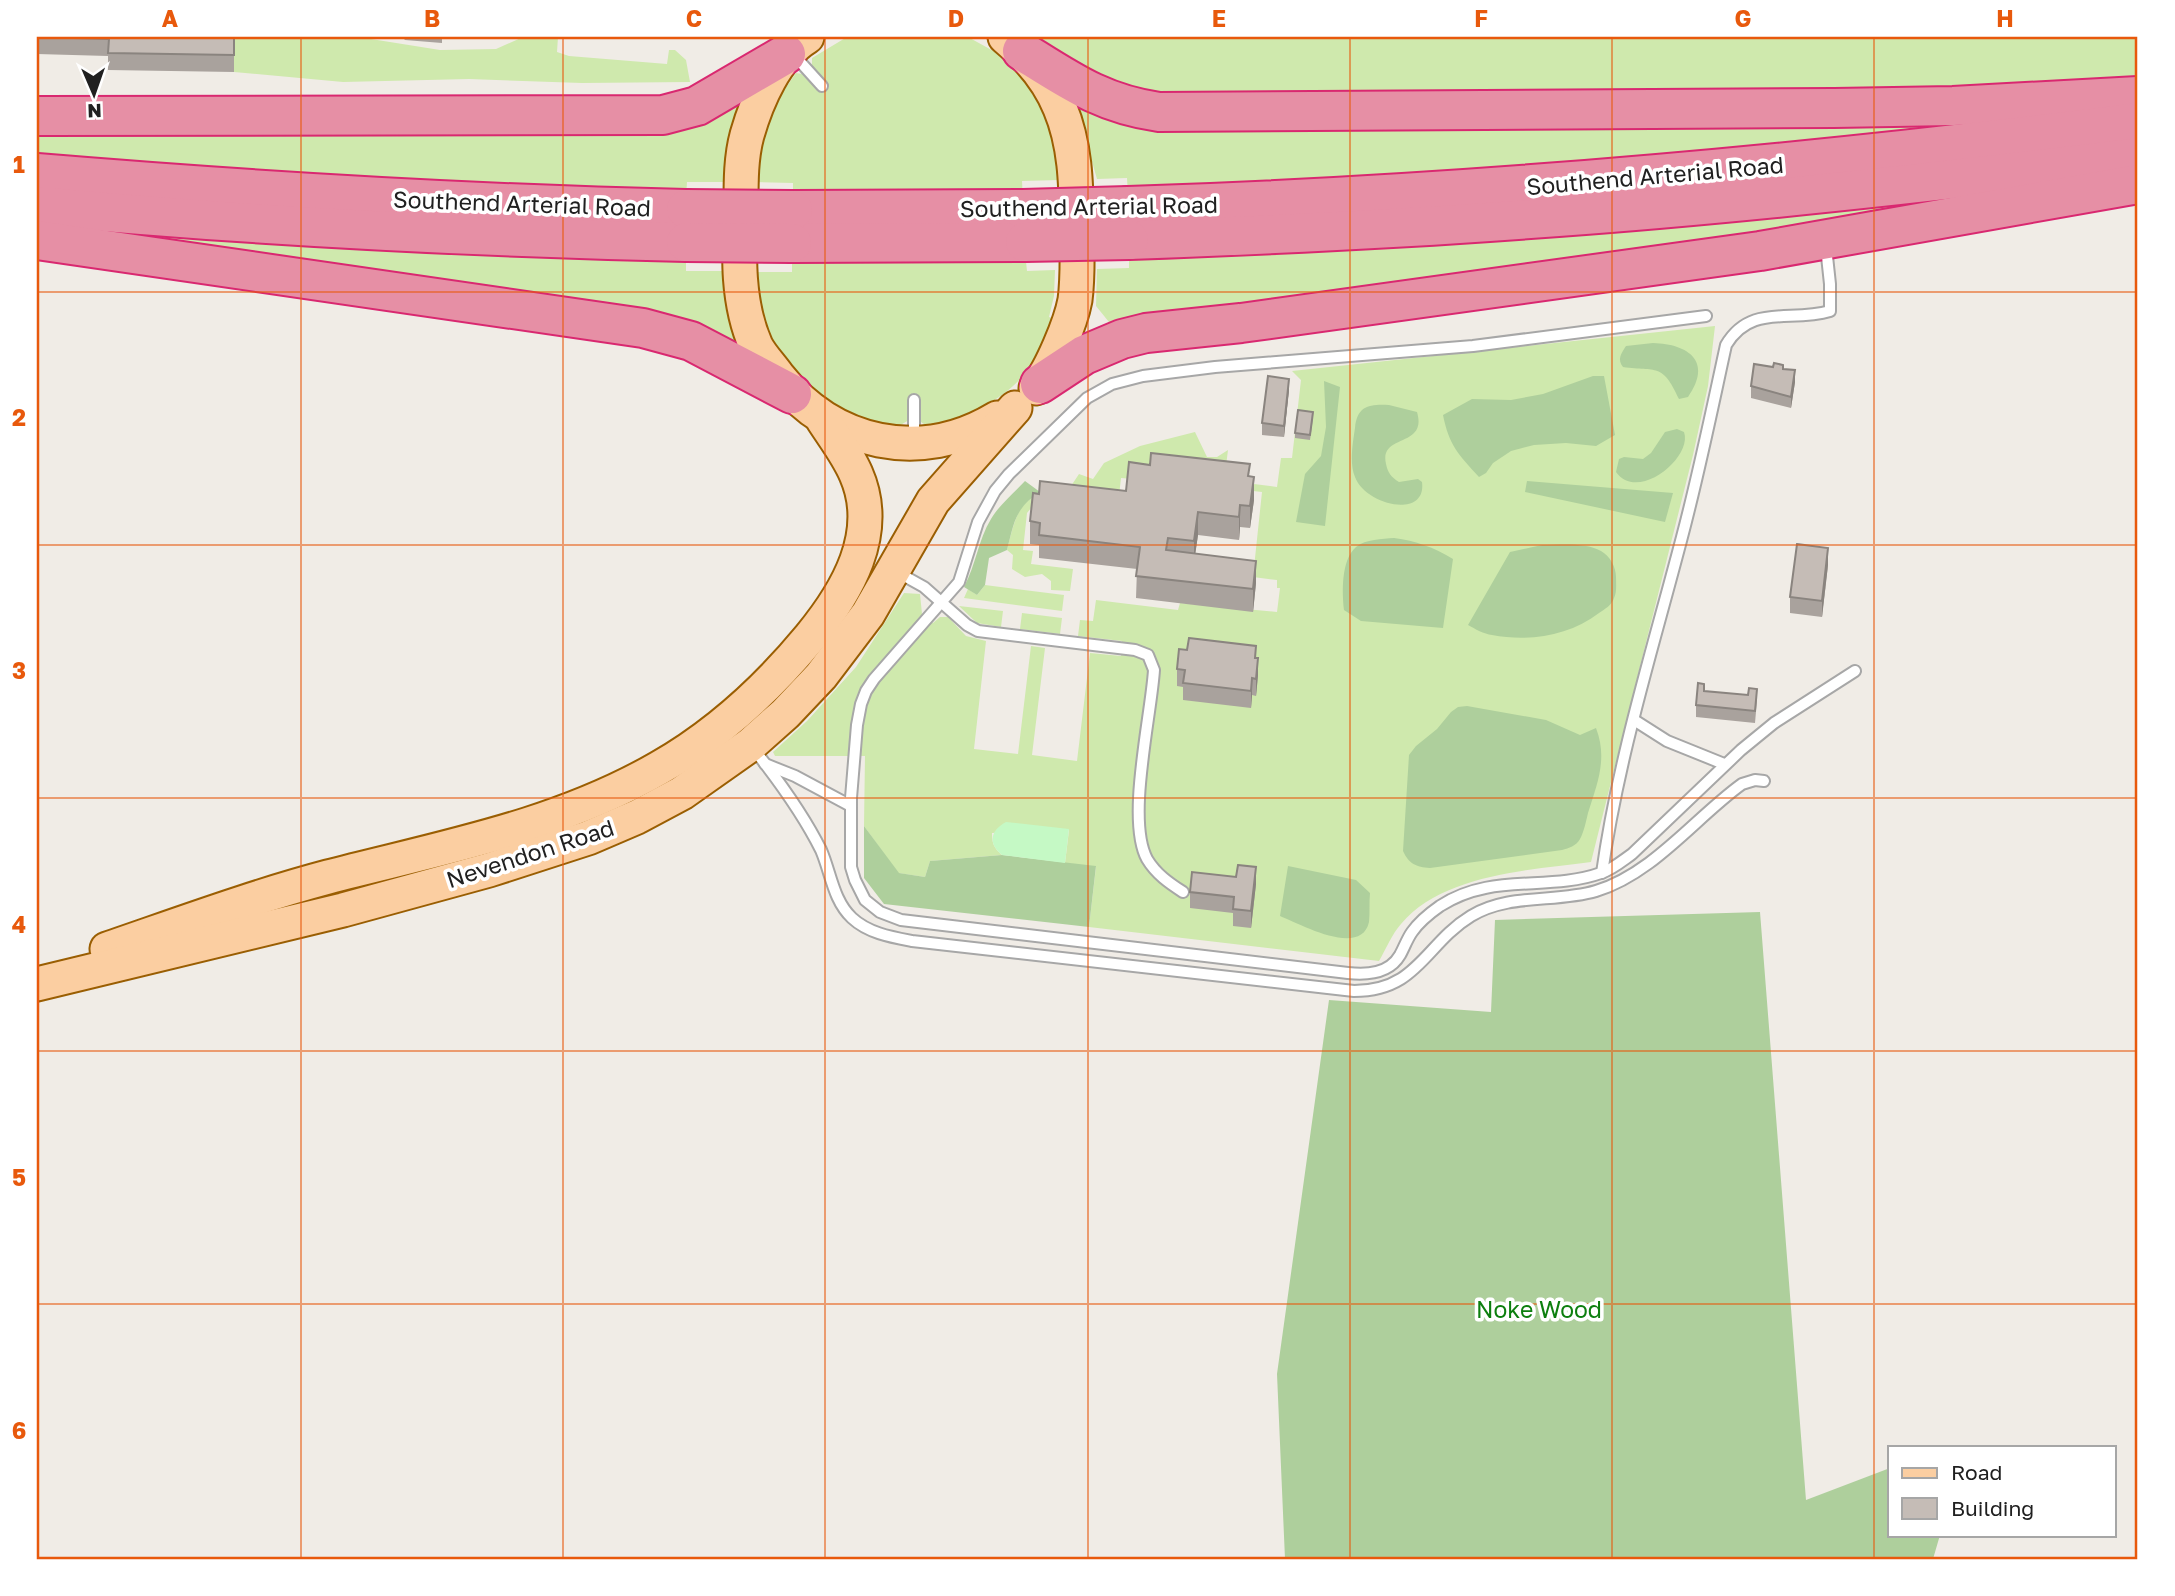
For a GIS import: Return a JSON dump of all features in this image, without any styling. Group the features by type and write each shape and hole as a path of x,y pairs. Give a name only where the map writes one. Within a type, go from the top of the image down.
{"highway":[{"path":"1014,44 1075,85 1105,99 1159,112 1847,108 1953,106 2138,96"},
{"path":"37,116 663,115 697,106 794,47"},
{"name":"Southend Arterial Road","path":"1128,223 1329,198 1621,179 1865,156 2138,122"},
{"name":"Southend Arterial Road","path":"37,206 412,233 686,225 793,227 1128,223 1352,231 1582,215 1850,191 2138,157"},
{"name":"Southend Arterial Road","path":"37,173 317,195 534,205 686,225"},
{"path":"1027,396 1084,355 1122,339 1146,333 1336,310 1825,241 2138,184"},
{"path":"37,240 642,328 691,341 792,394"}],"main road":[{"name":"Nevendon Road","path":"37,984 344,910 540,855 612,828 660,805 704,779 758,754 785,714 838,656 868,614 939,493 1027,396 1060,344 1073,307 1077,283 1074,160 1066,125 1053,94 1014,44"},
{"path":"794,47 762,96 747,136 742,173 740,267 743,305 757,348 792,394 823,419 863,437 914,443 959,435 990,422 1027,396"},
{"name":"Nevendon Road","path":"37,973 219,910 325,878 530,824 617,790 660,768 707,736 745,706 782,671 839,597 857,561 866,528 863,494 855,471 823,419"}],"lane":[{"path":"794,47 822,86"},
{"path":"1602,873 1606,840 1634,720 1683,535 1726,345 1734,331 1761,318 1830,312 1825,241"},
{"path":"1706,316 1473,346 1214,367 1143,376 1112,384 1087,398 995,491 978,522 959,582 866,691 858,715 851,806 850,851 855,880 865,900 872,907 889,916 914,922 1348,973 1375,973 1394,964 1419,924 1440,906 1464,894 1493,886 1567,880 1602,873 1616,866 1724,764 1774,723 1855,671"},
{"path":"914,400 914,443"},
{"path":"894,570 924,587 967,625 978,631 1135,650 1147,655 1154,670 1139,803 1140,841 1154,870 1183,892"},
{"path":"1634,720 1667,741 1724,764"},
{"path":"758,754 851,806"},
{"path":"758,754 812,834 827,865 837,898 852,918 875,932 912,941 1354,991 1376,989 1398,982 1411,973 1454,929 1484,909 1524,901 1576,896 1598,891 1615,883 1660,853 1742,784 1755,780 1764,781"}],"green space":[{"path":"234,37 369,37 440,50 496,49 523,37 558,37 557,52 569,56 667,64 669,50 675,50 686,60 690,82 582,83 469,79 343,82 234,72"},
{"path":"847,37 968,37 997,53 1013,67 1039,100 1055,137 1060,180 1022,181 1023,199 793,199 793,183 756,182 762,134 779,98 796,73 802,74 820,92 828,85 812,66 812,58"},
{"path":"1037,37 2138,37 2138,77 2036,86 1833,93 1523,90 1171,97 1111,85 1048,47"},
{"path":"743,89 727,182 687,182 686,198 37,162 37,125 634,126"},
{"path":"1074,98 2016,112 1883,143 1128,196 1127,178 1097,179"},
{"path":"2125,169 1856,226 1113,327 1096,306 1097,269 1129,268 1129,250"},
{"path":"37,221 686,252 686,271 726,271 739,343 736,347"},
{"path":"1025,252 1027,271 1055,270 1054,296 1049,317 1055,319 1039,354 1014,385 988,404 959,417 927,426 918,420 918,399 908,399 909,420 897,427 854,418 810,390 773,343 760,312 755,272 792,272 792,254"},
{"path":"1715,326 1708,386 1693,455 1591,862 1489,877 1440,894 1419,907 1401,924 1379,961 1089,927 1096,867 1065,863 1069,830 992,833 994,846 1002,855 930,861 925,877 898,873 864,826 865,756 775,756 773,752 807,721 856,667 904,593 920,594 922,614 933,623 940,617 948,617 966,636 986,641 974,749 1018,754 1031,646 1045,648 1032,755 1077,761 1090,653 1121,656 1122,641 1078,636 1080,620 1093,621 1096,600 1178,610 1180,603 1277,612 1280,588 1277,588 1277,580 1253,577 1262,492 1253,491 1254,484 1277,487 1281,458 1292,458 1301,380 1292,371"},
{"path":"1653,343 1677,347 1693,357 1698,374 1688,397 1679,399 1668,379 1657,371 1623,367 1621,364 1621,354 1626,346"},
{"path":"1593,376 1604,376 1615,435 1596,446 1566,443 1534,445 1511,451 1479,477 1451,442 1443,415 1472,399 1511,400 1543,394"},
{"path":"1324,381 1340,387 1325,526 1296,522 1305,474 1321,456 1326,427"},
{"path":"1389,405 1417,412 1418,417 1416,431 1390,447 1385,457 1389,472 1396,480 1399,482 1418,479 1422,482 1421,494 1415,501 1406,504 1382,501 1371,495 1361,487 1353,471 1353,446 1358,415 1370,406"},
{"path":"1677,429 1684,432 1685,442 1672,464 1662,473 1650,480 1637,482 1626,480 1616,472 1619,459 1643,459 1651,453 1665,432"},
{"path":"1195,432 1207,457 1217,457 1228,450 1225,474 1145,480 1121,478 1119,496 1040,497 1027,513 1023,550 1033,551 1031,564 1073,569 1070,591 1051,590 1051,581 1042,574 1025,577 1012,569 1013,555 1007,550 1015,521 1025,503 1042,493 1071,486 1079,474 1093,479 1104,463 1140,446"},
{"path":"1025,481 1040,492 1020,510 1007,550 989,558 985,585 977,595 964,587 983,535 998,509"},
{"path":"1527,481 1673,493 1665,522 1525,492"},
{"path":"1394,538 1424,545 1453,559 1443,628 1361,621 1344,610 1345,568 1351,553 1364,542"},
{"path":"1542,545 1580,545 1604,553 1612,562 1616,573 1616,593 1610,605 1575,627 1534,637 1486,634 1468,625 1510,552"},
{"path":"985,585 1064,595 1062,611 964,598 968,589 977,595"},
{"path":"959,606 1003,611 1001,627 977,623"},
{"path":"1022,613 1062,618 1060,634 1020,629"},
{"path":"1467,706 1546,720 1580,735 1596,728 1601,750 1600,771 1584,830 1576,843 1562,850 1430,868 1410,862 1403,851 1409,755 1451,712 1458,707"},
{"path":"1006,822 1069,829 1065,863 1002,855 994,846 993,837 997,829"},
{"path":"864,826 899,873 925,877 930,861 1002,855 1096,866 1089,927 884,904 864,878"},
{"path":"1288,866 1356,880 1370,893 1369,922 1364,932 1355,937 1329,936 1280,916"},
{"name":"Noke Wood","path":"1760,912 1806,1500 1888,1469 1888,1536 1940,1536 1933,1559 1285,1559 1277,1374 1329,1000 1491,1012 1495,920"}],"building":[{"path":"37,37 234,37 234,55 108,53 109,39"},
{"path":"1774,363 1783,365 1783,369 1795,370 1791,397 1751,386 1754,364 1773,367"},
{"path":"1268,376 1289,379 1284,426 1262,423"},
{"path":"1298,410 1313,412 1310,435 1295,433"},
{"path":"1151,453 1250,464 1248,476 1254,477 1250,506 1240,505 1239,517 1198,512 1194,541 1168,538 1166,550 1256,561 1253,589 1136,576 1140,547 1039,535 1040,523 1030,521 1033,493 1039,494 1040,481 1126,491 1129,462 1150,465"},
{"path":"1797,544 1828,548 1822,601 1790,597"},
{"path":"1189,638 1256,646 1256,679 1252,678 1251,691 1183,683 1185,670 1177,669 1179,649 1187,650"},
{"path":"1698,683 1704,684 1704,691 1748,695 1749,688 1757,689 1755,711 1696,705"},
{"path":"1238,865 1256,867 1251,911 1233,909 1234,897 1190,892 1192,872 1236,877"}]}
